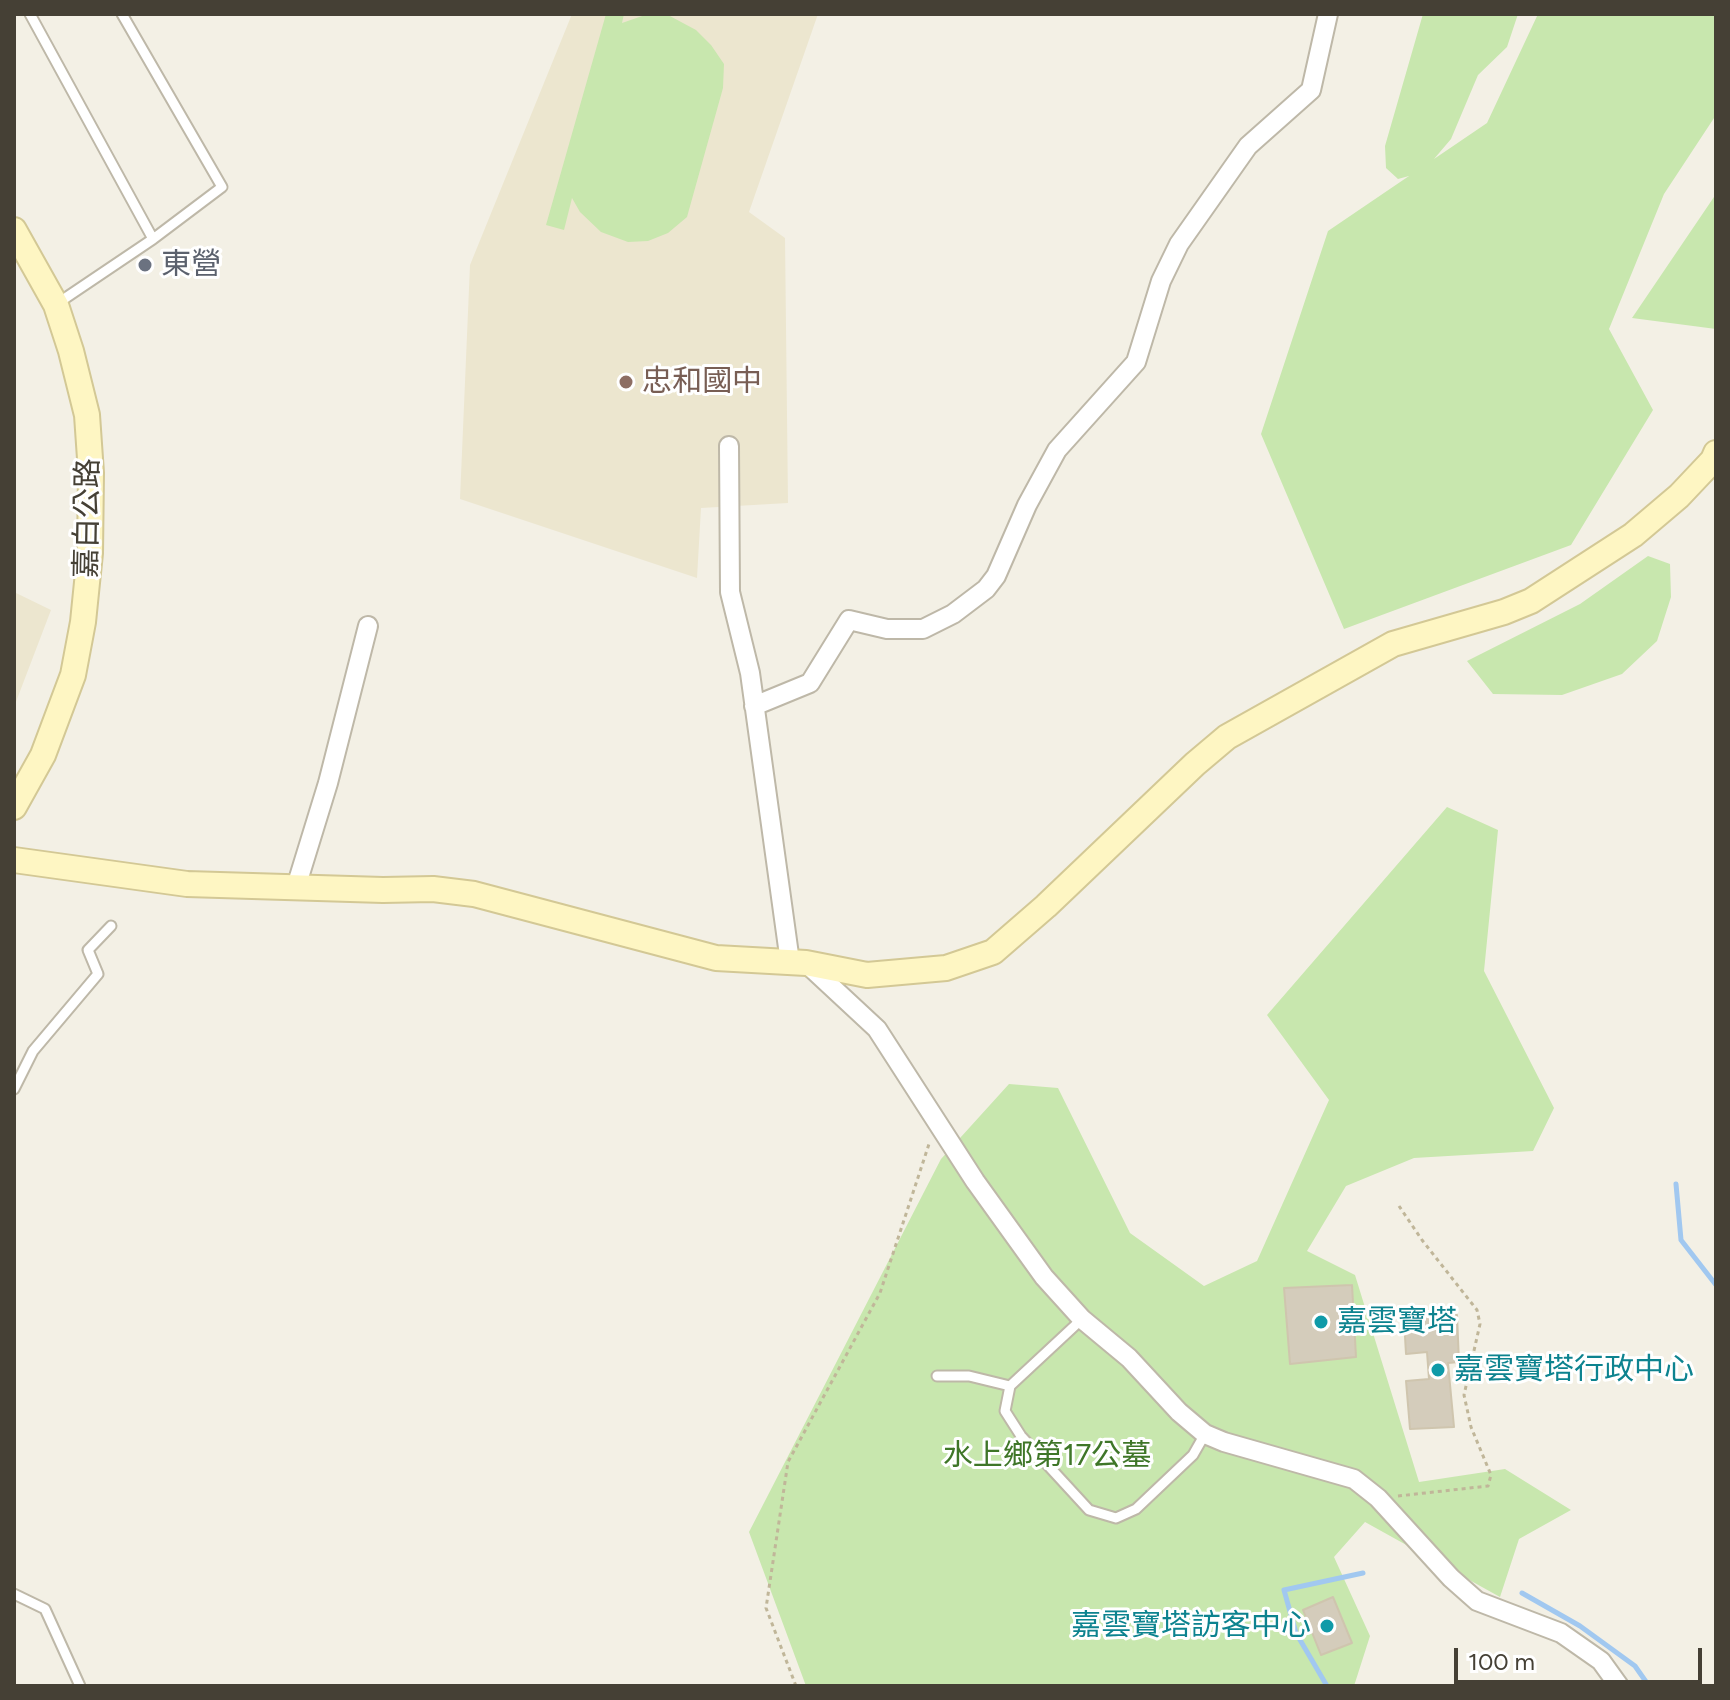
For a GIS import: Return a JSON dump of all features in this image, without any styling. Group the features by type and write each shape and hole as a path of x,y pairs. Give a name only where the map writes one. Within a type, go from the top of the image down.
{"street":[{"path":"754,706 810,683 849,620 887,629 923,629 953,614 986,589 996,576 1027,505 1057,450 1136,362 1161,281 1179,244 1248,146 1311,90 1328,14"},
{"name":"嘉白公路","path":"14,230 56,305 71,351 87,415 91,473 90,553 83,622 73,675 43,755 14,807"},
{"path":"729,446 730,592 750,673 798,963 877,1029 1044,1277 1082,1319 1129,1358 1179,1412 1205,1434 1224,1442 1354,1479 1378,1498 1451,1578 1477,1601 1561,1633 1633,1686"},
{"path":"14,860 187,884 433,889 474,894 716,958 798,963 867,975 946,968 993,952 1227,737 1393,644 1504,612 1531,601 1633,535 1679,496 1716,453"},
{"path":"296,887 328,783 368,626"},
{"path":"1601,1661 1619,1686"}],"lane":[{"path":"30,14 153,239"},
{"path":"56,305 153,239 222,187 122,14"},
{"path":"14,1089 33,1051 98,974 88,950 111,926"},
{"path":"1082,1319 1010,1386 1005,1411 1021,1436 1089,1510 1116,1518 1136,1509 1193,1455 1205,1434"},
{"path":"937,1376 969,1376 1010,1386"},
{"path":"14,1594 45,1609 80,1686"}],"path":[{"path":"796,1686 766,1608 788,1462 880,1293 937,1121"},
{"path":"1378,1498 1488,1486 1491,1475 1471,1427 1464,1395 1480,1324 1477,1310 1399,1206"}],"shaded area":[{"name":"忠和國中","path":"572,14 818,14 749,212 785,238 788,503 701,508 697,578 460,499 470,265"},
{"path":"14,592 51,610 14,707"}],"green space":[{"path":"606,14 624,14 622,23 648,14 668,15 696,30 724,64 723,88 687,217 668,233 648,241 628,242 601,232 580,212 572,198 564,230 546,225"},
{"path":"1423,14 1518,14 1507,47 1478,75 1451,139 1434,159 1487,123 1538,14 1716,14 1716,115 1664,194 1609,329 1653,410 1571,545 1344,629 1261,434 1328,231 1409,176 1398,179 1386,168 1385,146"},
{"path":"1716,194 1716,329 1632,318"},
{"path":"1648,556 1670,564 1671,597 1657,641 1622,674 1562,695 1493,694 1467,661 1580,604"},
{"name":"水上鄉第17公墓","path":"1447,807 1498,830 1484,971 1554,1108 1533,1151 1414,1158 1346,1186 1307,1251 1355,1275 1419,1482 1505,1469 1571,1510 1519,1539 1500,1597 1365,1522 1334,1557 1370,1636 1354,1686 806,1686 749,1532 941,1159 1009,1084 1058,1088 1130,1233 1204,1286 1257,1261 1329,1100 1267,1015"}],"building":[{"name":"嘉雲寶塔","path":"1352,1285 1356,1357 1290,1364 1284,1288"},
{"name":"嘉雲寶塔行政中心","path":"1457,1315 1459,1362 1448,1363 1454,1427 1410,1429 1406,1381 1429,1379 1427,1352 1406,1354 1404,1319"},
{"name":"嘉雲寶塔訪客中心","path":"1333,1597 1352,1643 1321,1655 1303,1610"}],"waterway":[{"path":"1676,1184 1681,1240 1716,1285"},
{"path":"1327,1686 1296,1633 1284,1590 1363,1573"},
{"path":"1522,1593 1580,1626 1635,1666 1649,1686"}],"place":[{"name":"東營","path":"145,265"},
{"name":"忠和國中","path":"626,382"},
{"name":"嘉雲寶塔","path":"1321,1322"},
{"name":"嘉雲寶塔行政中心","path":"1438,1370"},
{"name":"嘉雲寶塔訪客中心","path":"1327,1626"}]}
